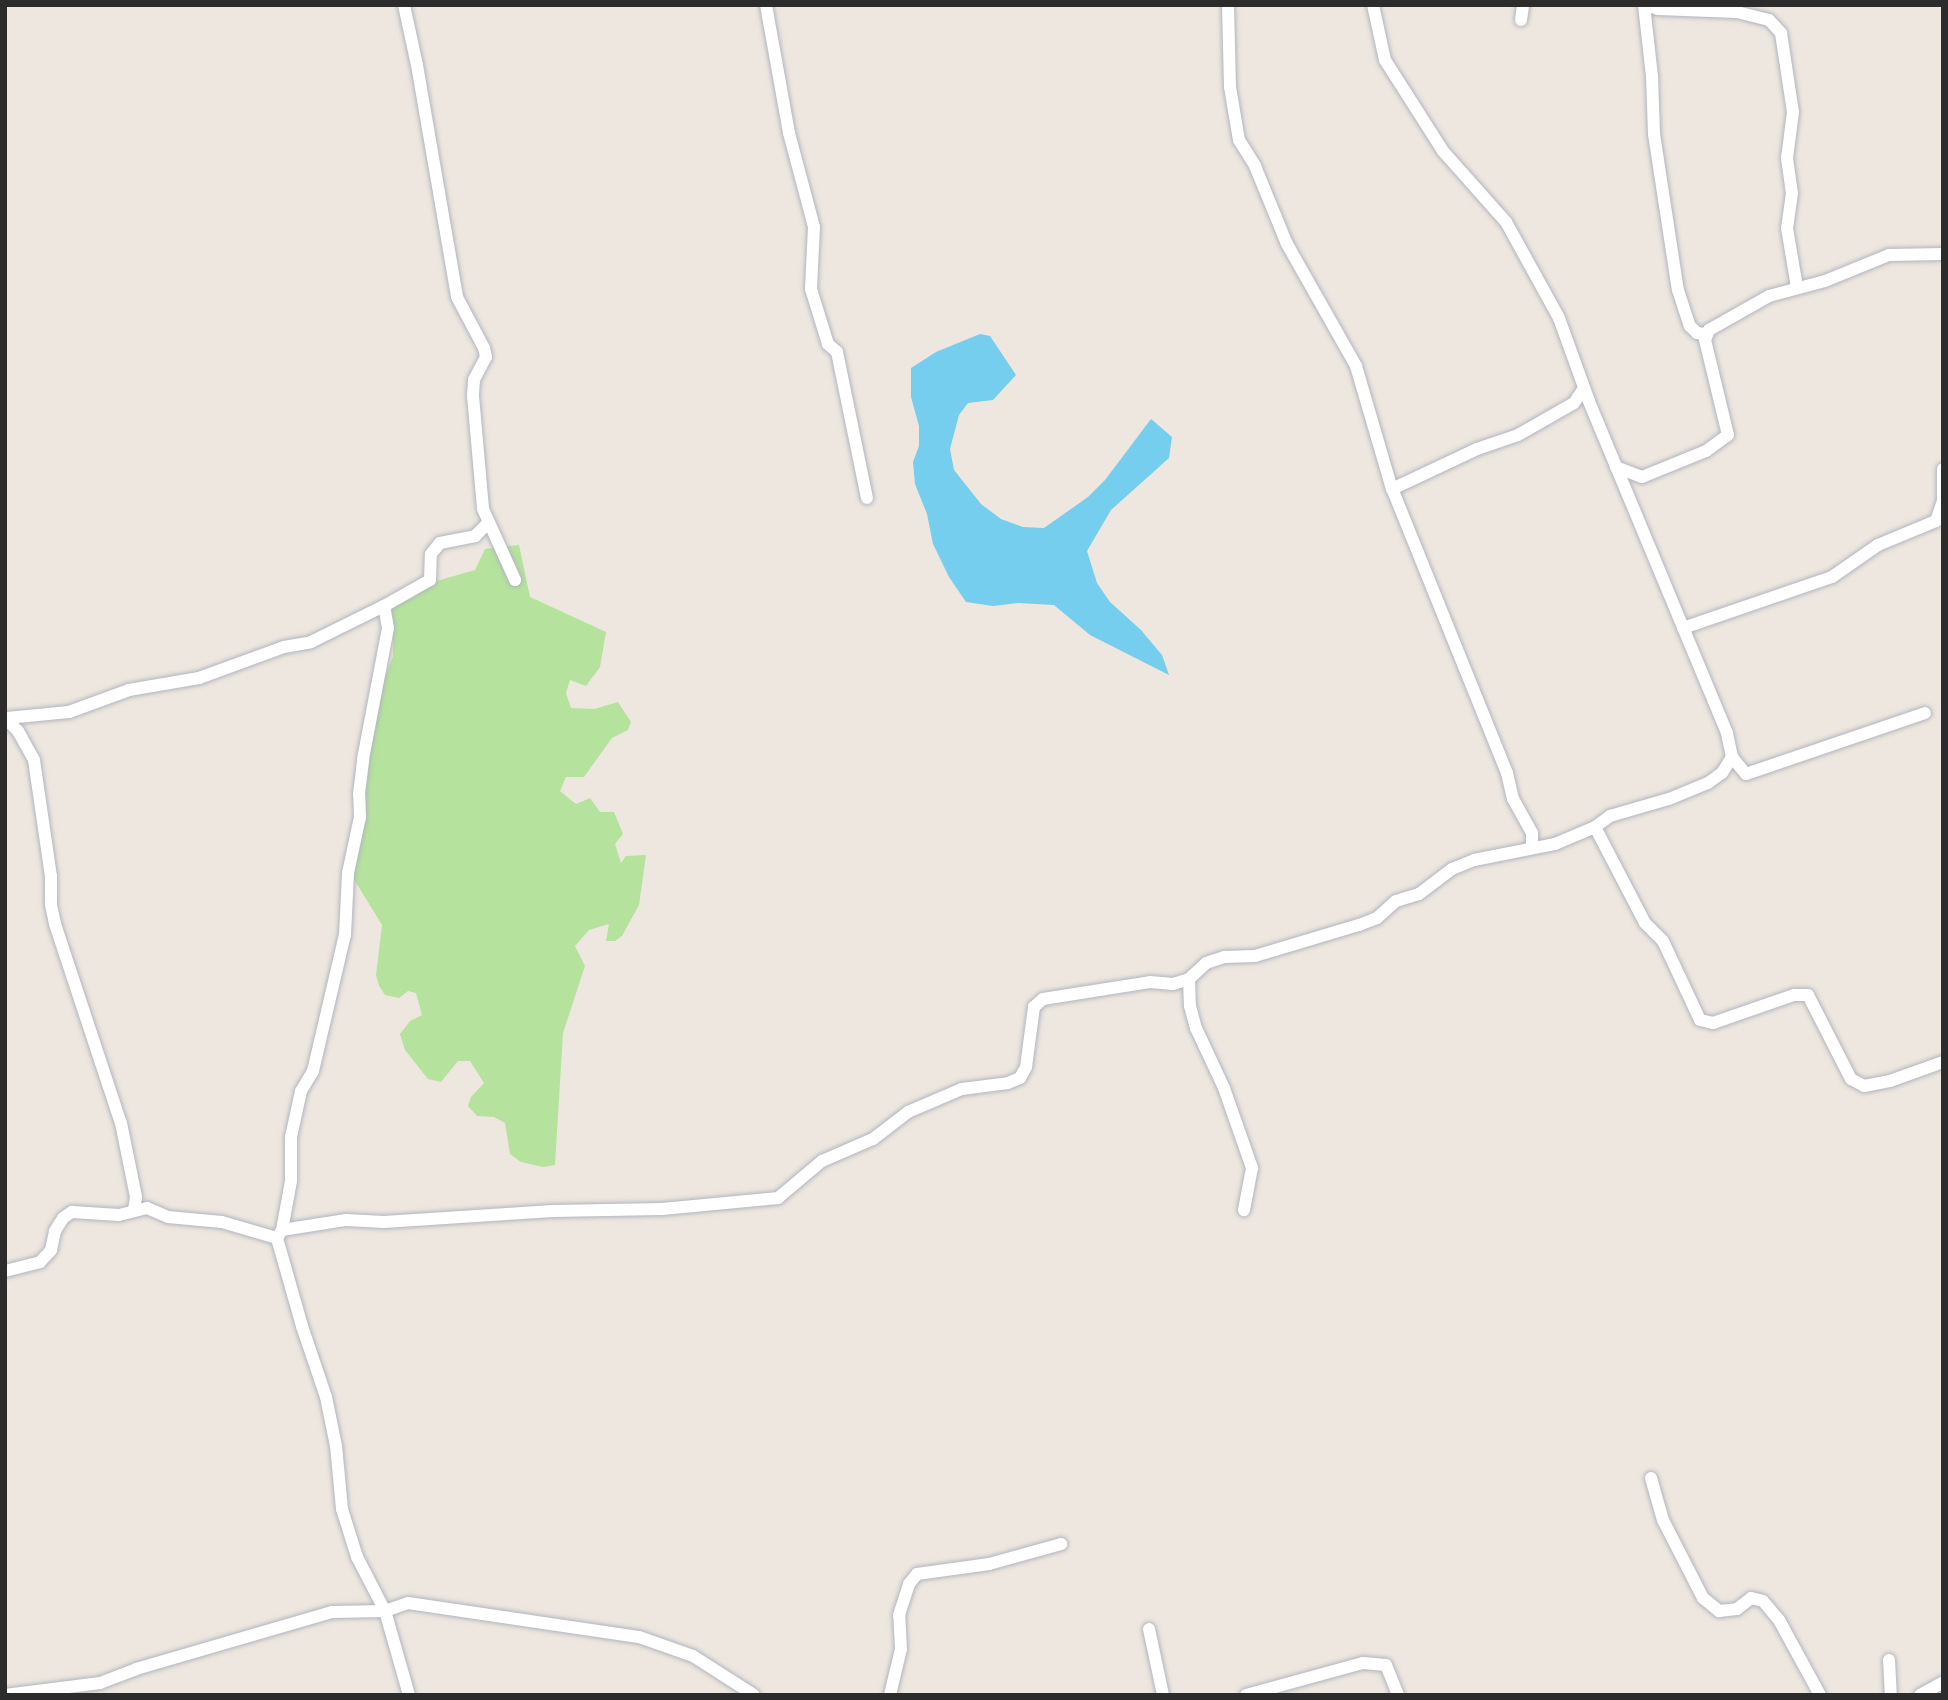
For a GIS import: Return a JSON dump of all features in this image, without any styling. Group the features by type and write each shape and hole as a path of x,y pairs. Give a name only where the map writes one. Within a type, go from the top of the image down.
{"street":[{"path":"404,5 457,297 485,348 486,357 474,380 473,396 483,509 515,580"},
{"path":"766,5 789,133 814,227 811,289 828,344 837,352 867,498"},
{"path":"1228,5 1230,87 1239,140 1255,166 1287,244 1356,366 1392,489 1507,773 1513,799 1532,833 1532,846"},
{"path":"1373,5 1385,60 1443,151 1506,222 1559,318 1584,388 1727,733 1732,757 1746,774 1926,713"},
{"path":"1521,20 1523,5"},
{"path":"1797,287 1787,228 1792,193 1787,158 1793,112 1782,33 1769,20 1748,14 1658,9 1644,5 1652,76 1654,134 1678,290 1690,326 1697,333 1705,334 1769,296 1825,281 1889,255 1943,254"},
{"path":"1616,467 1642,477 1706,451 1720,444 1728,435 1705,334"},
{"path":"1392,489 1477,449 1518,435 1574,404 1584,388"},
{"path":"1683,628 1832,577 1878,545 1936,521 1943,501 1943,469"},
{"path":"134,1209 136,1197 125,1137 89,1034 51,905 51,876 34,760 6,718 25,714 69,712 129,690 199,678 284,647 311,642 341,630 430,580 431,554 440,543 475,536 488,523"},
{"path":"384,606 388,628 363,759 359,829 348,873 345,935 313,1071 302,1091 291,1137 291,1181 280,1234 302,1326 326,1397 337,1446 342,1509 357,1557 385,1611 409,1695"},
{"path":"5,1271 40,1262 51,1250 55,1231 63,1218 72,1212 119,1215 134,1209 147,1208 168,1217 222,1222 280,1234 346,1220 384,1222 553,1211 625,1211 773,1200 785,1194 822,1161 873,1139 908,1112 962,1089 1008,1083 1020,1078 1026,1067 1034,1007 1043,999 1150,982 1173,984 1189,979 1206,962 1225,957 1255,956 1359,925 1377,918 1396,901 1419,894 1452,869 1474,860 1532,846 1555,844 1595,827 1610,816 1669,799 1708,783 1721,773 1732,757"},
{"path":"1595,827 1645,923 1663,941 1700,1020 1713,1023 1794,995 1808,995 1851,1079 1864,1086 1890,1081 1943,1062"},
{"path":"1189,979 1190,1006 1196,1028 1224,1088 1252,1168 1244,1210"},
{"path":"1651,1478 1662,1520 1703,1598 1718,1611 1737,1609 1751,1598 1763,1601 1779,1620 1820,1695"},
{"path":"890,1695 901,1649 899,1615 909,1584 917,1574 989,1564 1061,1544"},
{"path":"5,1695 102,1689 136,1669 332,1612 385,1611 408,1603 639,1637 693,1656 754,1695"},
{"path":"1149,1629 1163,1695"},
{"path":"1889,1660 1891,1695"},
{"path":"1246,1695 1363,1663 1387,1665 1398,1695"},
{"path":"1920,1695 1943,1682"}],"green space":[{"path":"519,545 530,597 606,632 600,667 586,686 570,680 566,693 571,708 594,709 618,702 631,722 628,730 612,738 584,777 566,777 560,791 576,804 590,798 600,812 614,812 623,834 615,844 621,863 626,856 646,855 639,905 622,936 615,941 606,941 609,924 589,930 575,946 585,966 563,1033 555,1165 543,1167 521,1162 510,1154 505,1123 494,1117 477,1116 468,1106 471,1097 484,1083 470,1061 458,1061 441,1082 428,1079 405,1050 400,1034 410,1021 422,1015 416,993 408,991 399,998 385,995 379,986 376,975 382,925 352,876 365,819 363,785 381,688 393,656 393,629 387,608 426,584 475,570 485,549"}],"water":[{"path":"980,334 990,336 1016,375 993,400 968,403 959,415 950,449 954,470 981,504 1001,519 1023,527 1044,528 1088,497 1105,480 1151,419 1172,437 1169,458 1111,510 1087,551 1097,583 1110,602 1141,630 1162,655 1169,675 1090,635 1054,605 1018,603 993,606 966,602 949,577 933,544 927,514 915,484 913,462 919,446 919,426 911,397 911,368 936,352"}]}
